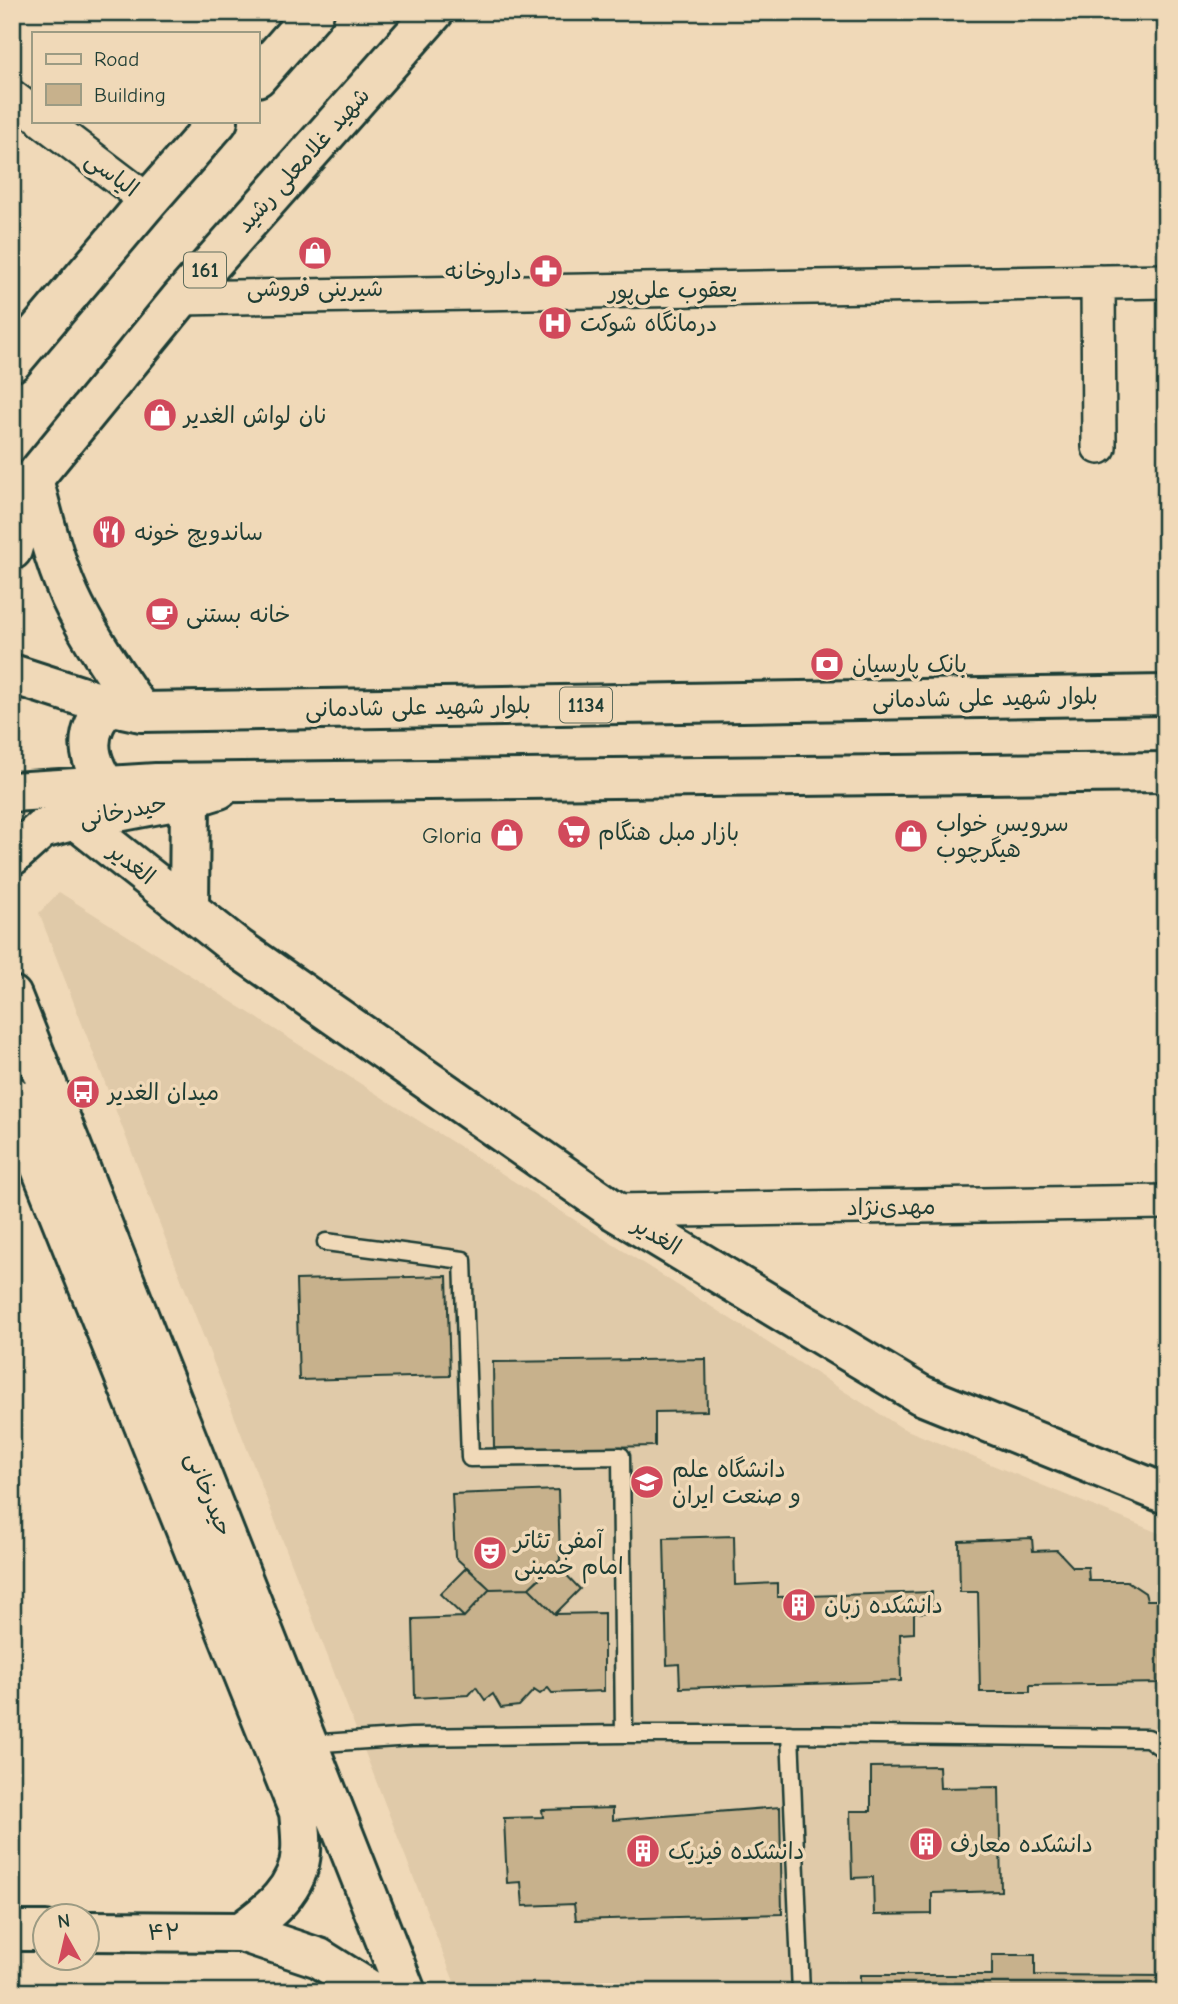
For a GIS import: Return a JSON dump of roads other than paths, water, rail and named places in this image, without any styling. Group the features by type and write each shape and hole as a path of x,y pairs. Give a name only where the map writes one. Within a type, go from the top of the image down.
{"main road":[{"path":"259,75 314,12"},
{"name":"شهید غلامعلی رشید","path":"12,550 33,479 181,298 434,12"},
{"path":"12,362 217,122"},
{"path":"33,479 50,542 74,605 106,660 125,709 95,724 90,745 94,768 106,787"},
{"name":"بلوار شهید علی شادمانی","path":"12,674 125,709 1166,695"},
{"path":"12,792 156,783 1166,772"},
{"name":"حیدرخانی","path":"12,856 42,829 190,798 242,783"},
{"name":"الغدیر","path":"189,909 190,798"},
{"name":"الغدیر","path":"76,820 238,948 615,1211 921,1395 1166,1494"},
{"name":"حیدرخانی","path":"12,996 406,1992"},
{"name":"حیدرخانی","path":"12,1096 299,1812 301,1851 294,1881 269,1912 241,1932"},
{"path":"12,1931 32,1931"},
{"name":"۴۲","path":"102,1931 241,1932 319,1958 373,1992"}],"street":[{"path":"12,97 32,112"},
{"name":"الیاسی","path":"44,122 148,201"},
{"name":"یعقوب علی‌پور","path":"181,298 1166,281"},
{"path":"1098,282 1099,447"},
{"name":"مهدی‌نژاد","path":"615,1211 1166,1202"}],"lane":[{"path":"326,1242 463,1260 470,1458 621,1456 624,1734"},
{"path":"308,1744 411,1737 790,1734 1148,1738 1166,1751"},
{"path":"790,1734 801,1992"}],"place":[{"name":"شیرینی فروشی","path":"315,253"},
{"name":"داروخانه","path":"546,271"},
{"name":"درمانگاه شوکت","path":"555,323"},
{"name":"نان لواش الغدیر","path":"160,415"},
{"name":"ساندویچ خونه","path":"109,532"},
{"name":"خانه بستنی","path":"162,614"},
{"name":"بانک پارسیان","path":"827,664"},
{"name":"بازار مبل هنگام","path":"574,832"},
{"name":"Gloria","path":"507,835"},
{"name":"سرویس خواب هیگرچوب","path":"911,836"},
{"name":"میدان الغدیر","path":"83,1092"},
{"name":"دانشگاه علم و صنعت ایران","path":"647,1482"},
{"name":"آمفی تئاتر امام خمینی","path":"490,1553"},
{"name":"دانشکده زبان","path":"799,1605"},
{"name":"دانشکده معارف","path":"926,1844"},
{"name":"دانشکده فیزیک","path":"643,1851"}]}
